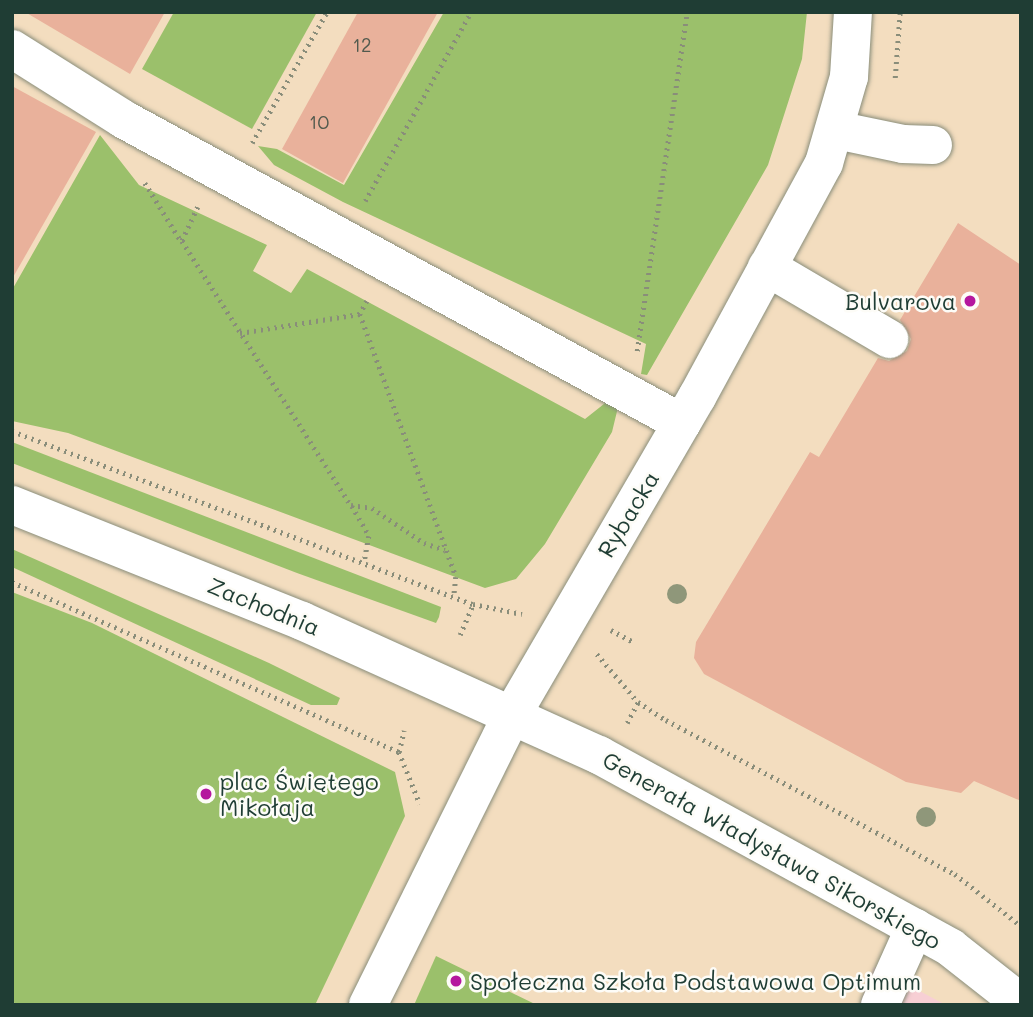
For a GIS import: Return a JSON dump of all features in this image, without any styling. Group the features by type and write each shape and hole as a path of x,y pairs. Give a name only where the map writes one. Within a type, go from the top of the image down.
{"street":[{"name":"Rybacka","path":"368,1005 513,713 682,423 824,163 836,130 849,77 853,12"},
{"path":"12,49 123,119 682,423"},
{"path":"836,130 903,144 933,145"},
{"path":"767,267 889,340"},
{"name":"Zachodnia","path":"12,505 302,621 513,713"},
{"name":"Generała Władysława Sikorskiego","path":"513,713 638,775 915,927 977,965 1021,1003"},
{"path":"880,1005 915,927"}],"path":[{"path":"327,12 182,241 369,536 364,563"},
{"path":"344,238 471,12"},
{"path":"636,358 687,12"},
{"path":"389,263 360,314 456,577 454,596"},
{"path":"239,333 360,314"},
{"path":"12,431 473,604 526,615"},
{"path":"351,505 372,508 424,543 445,550"},
{"path":"12,582 399,752"},
{"path":"460,635 473,604"},
{"path":"589,649 638,702 666,720 955,874 1021,926"},
{"path":"404,731 399,752 420,805 417,813"}],"shaded area":[{"path":"874,967 946,1005 859,1005"}],"green space":[{"path":"174,12 317,12 252,129 142,69"},
{"path":"444,12 807,12 802,59 768,165 647,375 641,374 646,344 343,202 274,165 258,146 277,149 344,185"},
{"path":"100,135 139,185 267,245 253,271 291,293 307,269 585,419 614,396 620,399 612,432 545,544 516,579 485,588 68,433 12,421 12,290"},
{"path":"12,442 441,607 439,617 436,623 297,573 12,463"},
{"path":"12,549 269,663 340,698 337,705 311,705 12,567"},
{"name":"plac Świętego Mikołaja","path":"12,592 92,623 395,772 405,816 315,1005 17,1005 12,1001"},
{"name":"Społeczna Szkoła Podstawowa Optimum","path":"436,956 537,1005 414,1005"}],"building":[{"path":"25,12 165,12 130,74"},
{"path":"358,12 438,12 343,183 282,149"},
{"path":"12,86 96,132 12,279"},
{"path":"958,223 1021,265 1021,801 974,781 961,793 906,782 704,674 694,658 696,642 810,452 819,457 878,358 889,361 907,351 911,339 900,320"}],"place":[{"name":"Bulvarova","path":"970,301"},
{"name":"plac Świętego Mikołaja","path":"206,794"},
{"name":"Społeczna Szkoła Podstawowa Optimum","path":"456,981"}]}
